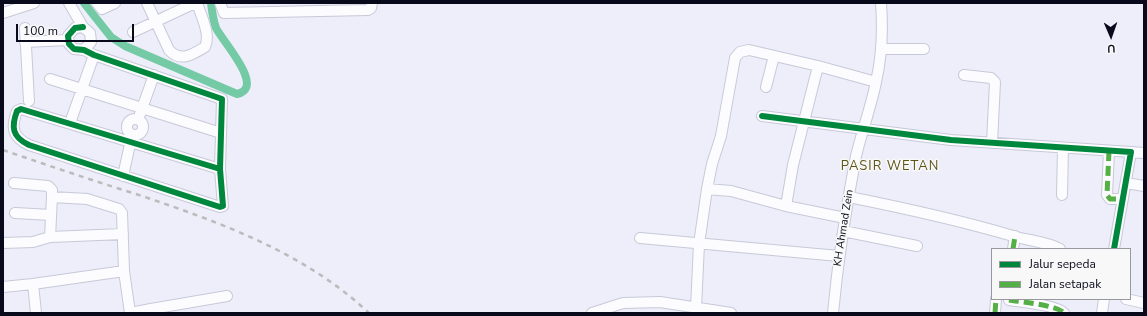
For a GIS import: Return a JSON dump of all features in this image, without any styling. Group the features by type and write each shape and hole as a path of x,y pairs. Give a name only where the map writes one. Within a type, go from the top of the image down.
{"street":[{"path":"3,13 34,3"},
{"path":"68,3 91,37 89,46 84,50"},
{"path":"96,3 102,9 115,3"},
{"path":"133,32 155,22 196,3 207,32 207,43 205,47 191,55 182,58 175,56 169,50 155,22 147,3"},
{"path":"220,3 224,13 325,8 368,10 371,8 372,3"},
{"name":"KH Ahmad Zein","path":"833,313 845,218 862,128 876,82 882,49 881,3"},
{"path":"68,40 72,30 83,27"},
{"path":"25,28 29,101"},
{"path":"25,42 68,40"},
{"path":"68,40 74,49 84,50 94,55 218,96 222,99 220,169 222,207 28,145 17,138 13,127 17,111 21,109 132,138 220,169"},
{"path":"882,49 924,49"},
{"path":"696,308 699,244 707,189 712,164 721,136 735,58 740,52 749,50 818,66 876,82"},
{"path":"70,123 94,55"},
{"path":"766,87 774,56"},
{"path":"786,206 793,165 818,66"},
{"path":"123,176 132,138 143,130 142,123 138,119 154,75"},
{"path":"964,75 991,78 995,82 992,143"},
{"path":"50,79 221,133"},
{"path":"762,116 992,143 1144,153"},
{"path":"1062,148 1062,195"},
{"path":"1109,151 1107,197 1110,199 1124,199"},
{"path":"1114,248 1124,199 1131,152"},
{"path":"14,183 48,186 52,190 50,237"},
{"path":"1126,183 1144,186"},
{"path":"707,189 731,191 786,206 845,218"},
{"path":"52,197 87,199 119,209 122,213 124,271 130,313 151,311 227,296"},
{"path":"849,197 916,211 1014,236 1038,240 1058,248"},
{"path":"14,213 50,214"},
{"path":"843,231 917,246"},
{"path":"3,243 34,242 50,237 122,234"},
{"path":"1013,248 1014,236"},
{"path":"640,238 839,256"},
{"path":"3,287 124,271"},
{"path":"33,284 36,313"},
{"path":"995,313 996,300"},
{"path":"1012,300 1050,307 1061,310 1064,313"},
{"path":"1102,313 1104,300"},
{"path":"1130,300 1144,303"},
{"path":"592,313 623,303 660,302 731,313"}],"waterway":[{"path":"84,3 111,37 125,46 237,94 245,90 247,83 245,74 216,28 211,3"}],"railway":[{"path":"3,150 198,216 259,241 289,256 317,273 344,292 369,313"}],"marked path":[{"path":"1109,151 1107,195 1110,199 1123,199"},
{"path":"1013,248 1015,236"},
{"path":"995,313 996,300"},
{"path":"1009,300 1047,306 1060,310 1064,313"}],"cycle path":[{"path":"83,27 75,28 68,36 69,44 74,49 84,50 94,55 222,99 220,169 223,206 220,207 29,145 19,139 14,131 14,122 17,111 21,109 220,169"},
{"path":"762,116 951,140 1131,152 1114,248"}],"district":[{"name":"PASIR WETAN","path":"890,167"}]}
